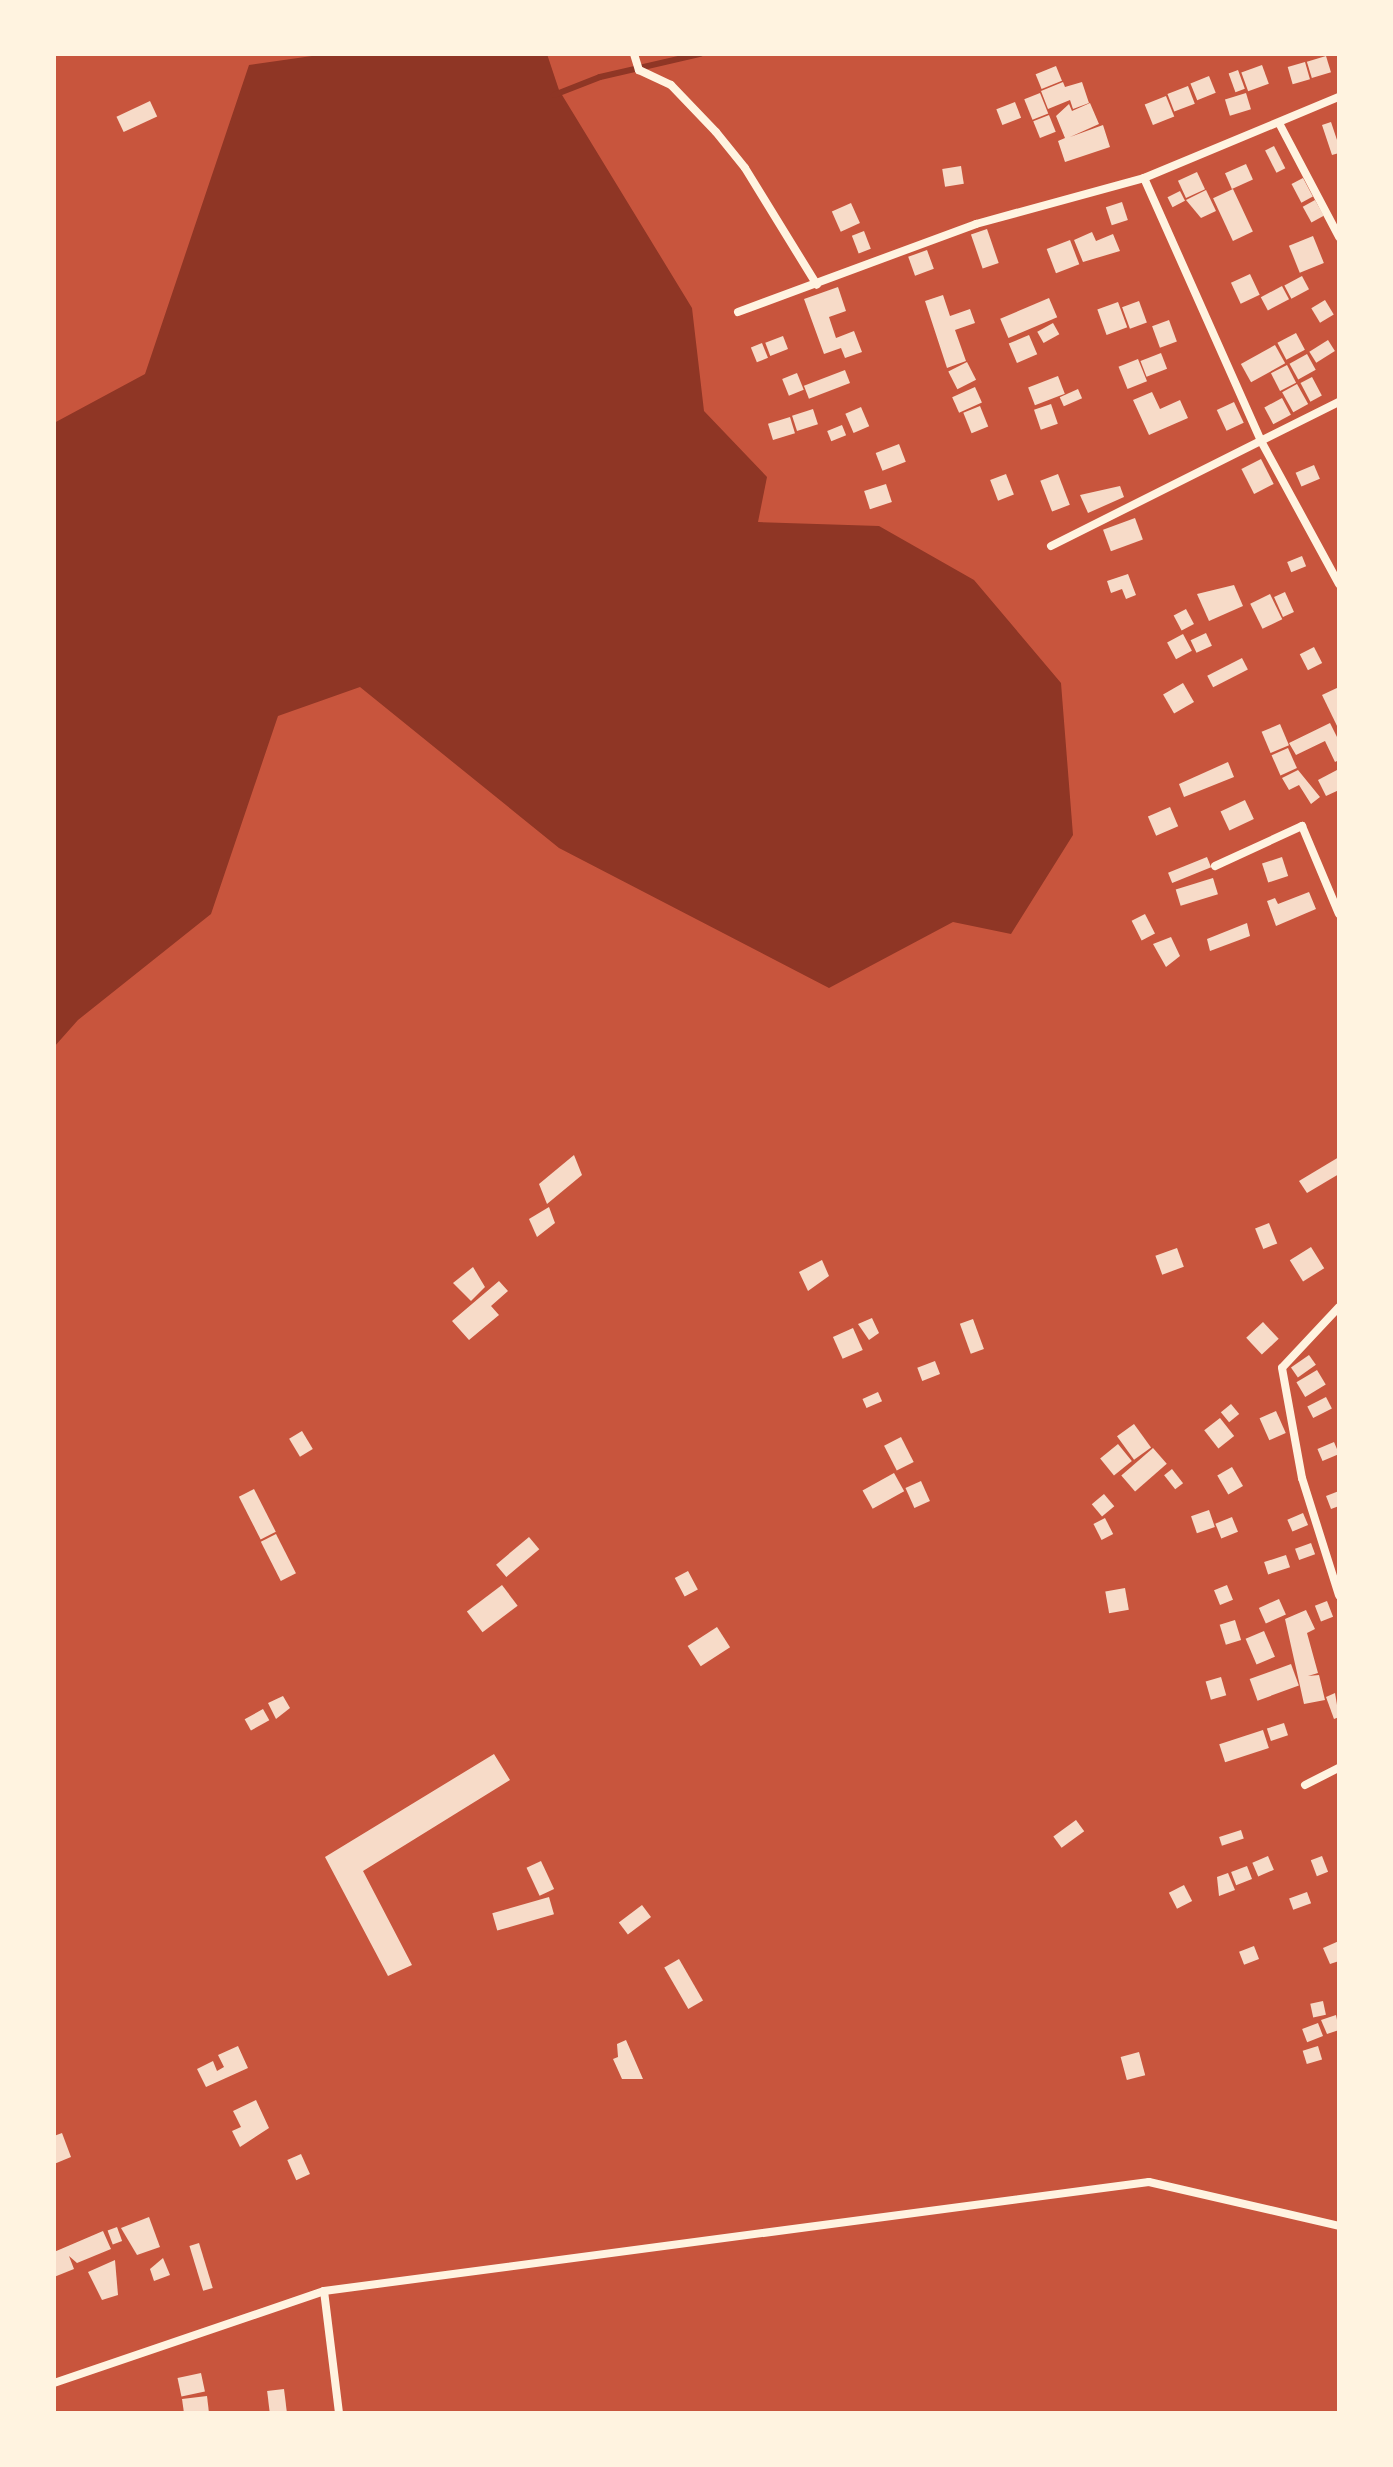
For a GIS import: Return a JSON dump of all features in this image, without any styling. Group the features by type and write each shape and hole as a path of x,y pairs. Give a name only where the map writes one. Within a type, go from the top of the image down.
{"street":[{"path":"634,54 639,70 671,85 736,156 817,285"},
{"path":"738,312 976,224 1144,178 1339,97"},
{"path":"1279,123 1339,237"},
{"path":"1144,178 1261,441 1339,584"},
{"path":"1051,546 1339,402"},
{"path":"1215,866 1302,826 1339,914"},
{"path":"1339,1307 1282,1368 1302,1478 1339,1595"},
{"path":"1305,1785 1339,1768"},
{"path":"54,2383 324,2291 1149,2182 1339,2226"},
{"path":"324,2291 339,2413"}],"shaded area":[{"path":"326,54 547,54 559,90 692,308 704,411 767,477 758,522 879,526 974,580 1061,683 1073,835 1011,934 953,922 829,988 559,848 360,687 278,716 211,914 78,1020 54,1047 54,423 145,374 249,65"}],"building":[{"path":"1326,56 1331,72 1312,78 1307,62"},
{"path":"1305,62 1310,79 1293,84 1288,67"},
{"path":"1262,65 1269,84 1248,91 1241,73"},
{"path":"1056,66 1062,81 1042,89 1036,74"},
{"path":"1238,70 1245,89 1235,92 1229,73"},
{"path":"1209,76 1216,93 1197,100 1190,83"},
{"path":"1063,82 1065,87 1082,82 1089,103 1073,109 1070,100 1048,109 1041,91"},
{"path":"1188,86 1195,104 1174,112 1167,94"},
{"path":"1040,93 1048,113 1032,120 1024,99"},
{"path":"1246,93 1251,109 1230,116 1225,99"},
{"path":"1166,96 1174,116 1153,125 1145,105"},
{"path":"150,101 157,116 124,132 116,117"},
{"path":"1015,102 1021,118 1002,125 996,109"},
{"path":"1090,103 1099,124 1070,137 1103,125 1110,147 1065,162 1058,141 1065,138 1056,116 1069,104 1072,111"},
{"path":"1049,115 1056,132 1040,138 1033,121"},
{"path":"1331,122 1339,146 1339,153 1332,155 1322,125"},
{"path":"1274,146 1285,168 1276,173 1265,151"},
{"path":"1246,164 1253,180 1232,189 1225,173"},
{"path":"961,166 964,184 945,187 942,169"},
{"path":"1197,172 1205,189 1186,198 1178,181"},
{"path":"1303,178 1313,197 1301,203 1292,184"},
{"path":"1233,189 1253,232 1233,241 1213,198"},
{"path":"1206,190 1216,211 1201,218 1186,200"},
{"path":"1180,191 1185,201 1173,207 1168,197"},
{"path":"1315,200 1324,216 1311,223 1303,207"},
{"path":"1122,202 1128,220 1112,225 1106,207"},
{"path":"851,203 860,223 841,232 832,212"},
{"path":"987,229 999,263 983,269 971,235"},
{"path":"864,231 871,249 859,253 852,236"},
{"path":"1092,232 1096,241 1113,234 1120,251 1083,262 1074,240"},
{"path":"1313,236 1324,263 1300,273 1289,246"},
{"path":"1070,240 1079,264 1056,273 1047,249"},
{"path":"927,250 934,269 915,276 908,257"},
{"path":"1250,274 1260,295 1241,304 1231,283"},
{"path":"1302,276 1309,289 1291,299 1284,285"},
{"path":"1282,286 1289,299 1268,311 1261,297"},
{"path":"838,287 846,311 829,317 836,338 854,331 862,352 845,358 841,348 824,354 804,299"},
{"path":"943,295 950,316 970,309 975,323 955,330 966,361 947,368 925,301"},
{"path":"1049,298 1057,317 1008,338 1000,319"},
{"path":"1325,300 1334,315 1320,323 1311,308"},
{"path":"1139,301 1147,323 1130,329 1122,307"},
{"path":"1118,302 1127,327 1107,335 1097,310"},
{"path":"1169,320 1177,342 1160,348 1152,326"},
{"path":"1053,323 1059,334 1044,343 1037,332"},
{"path":"1296,333 1305,350 1286,360 1277,343"},
{"path":"1029,335 1037,354 1017,363 1009,344"},
{"path":"783,336 788,349 770,356 765,343"},
{"path":"1328,340 1335,351 1316,363 1309,352"},
{"path":"762,343 768,358 757,362 751,347"},
{"path":"1275,345 1285,363 1251,382 1241,364"},
{"path":"1161,353 1167,369 1147,377 1140,361"},
{"path":"1307,354 1316,370 1298,379 1290,364"},
{"path":"1138,359 1147,381 1128,389 1119,367"},
{"path":"967,362 976,380 957,389 948,372"},
{"path":"1287,365 1296,383 1280,391 1271,373"},
{"path":"845,370 850,383 809,399 804,386"},
{"path":"797,373 804,390 789,396 782,379"},
{"path":"1058,376 1065,394 1035,405 1028,387"},
{"path":"1312,377 1322,396 1310,402 1301,383"},
{"path":"1297,384 1308,404 1293,412 1282,392"},
{"path":"975,387 982,403 959,413 952,397"},
{"path":"1078,389 1082,398 1064,406 1060,397"},
{"path":"1152,392 1160,409 1180,400 1188,418 1149,435 1133,400"},
{"path":"1282,398 1291,415 1273,424 1264,407"},
{"path":"1234,402 1244,423 1227,431 1217,410"},
{"path":"1051,404 1058,424 1041,430 1034,410"},
{"path":"980,406 988,426 972,433 963,413"},
{"path":"861,407 869,426 854,433 845,414"},
{"path":"813,409 818,424 797,431 792,416"},
{"path":"790,417 795,433 773,440 768,424"},
{"path":"842,425 846,435 831,441 827,431"},
{"path":"899,444 906,462 882,471 876,453"},
{"path":"1261,459 1274,484 1254,494 1241,469"},
{"path":"1314,465 1320,479 1301,487 1296,473"},
{"path":"1006,474 1014,495 998,501 990,480"},
{"path":"1058,474 1070,505 1052,512 1040,481"},
{"path":"886,484 892,502 870,509 864,491"},
{"path":"1120,486 1124,497 1088,513 1080,495"},
{"path":"1135,518 1143,540 1111,551 1103,530"},
{"path":"1302,556 1306,566 1291,572 1287,562"},
{"path":"1128,574 1136,595 1126,599 1122,589 1111,593 1107,581"},
{"path":"1234,585 1243,606 1209,621 1197,594"},
{"path":"1285,592 1294,612 1283,617 1274,597"},
{"path":"1270,594 1282,619 1263,629 1250,604"},
{"path":"1186,609 1194,624 1182,631 1174,616"},
{"path":"1206,633 1212,646 1197,653 1191,640"},
{"path":"1183,634 1192,651 1176,659 1167,642"},
{"path":"1314,647 1322,663 1308,670 1300,654"},
{"path":"1242,658 1248,670 1213,687 1207,676"},
{"path":"1183,683 1194,702 1174,714 1163,694"},
{"path":"1339,687 1339,730 1322,695"},
{"path":"1330,723 1339,741 1339,760 1335,762 1325,741 1296,755 1289,743"},
{"path":"1280,724 1289,745 1271,753 1262,732"},
{"path":"1288,748 1297,768 1281,775 1272,755"},
{"path":"1228,762 1234,777 1184,797 1179,784"},
{"path":"1298,770 1320,797 1311,804 1299,785 1289,790 1282,778"},
{"path":"1337,770 1339,790 1326,796 1318,780"},
{"path":"1245,800 1254,819 1229,830 1221,811"},
{"path":"1170,807 1178,826 1156,836 1148,816"},
{"path":"1207,857 1211,867 1172,883 1168,873"},
{"path":"1282,857 1288,876 1268,883 1262,863"},
{"path":"1213,878 1218,894 1181,906 1176,889"},
{"path":"1309,892 1316,909 1276,926 1267,901 1275,898 1278,904"},
{"path":"1145,914 1155,934 1142,940 1132,921"},
{"path":"1247,923 1250,936 1210,951 1207,939"},
{"path":"1171,937 1180,956 1166,967 1153,944"},
{"path":"574,1155 582,1175 547,1204 539,1184"},
{"path":"1339,1157 1339,1174 1307,1193 1299,1181"},
{"path":"549,1207 555,1223 537,1237 529,1219"},
{"path":"1269,1223 1277,1243 1263,1249 1255,1229"},
{"path":"1311,1247 1324,1268 1303,1281 1290,1260"},
{"path":"1177,1248 1184,1267 1162,1275 1155,1256"},
{"path":"822,1260 829,1276 808,1291 799,1272"},
{"path":"473,1267 485,1287 471,1301 453,1283"},
{"path":"499,1281 508,1291 491,1306 499,1315 469,1340 452,1321"},
{"path":"872,1318 879,1333 869,1340 858,1324"},
{"path":"973,1319 984,1349 971,1354 960,1324"},
{"path":"1263,1322 1279,1339 1262,1355 1246,1338"},
{"path":"853,1328 863,1350 843,1359 833,1337"},
{"path":"1309,1355 1316,1365 1298,1377 1291,1368"},
{"path":"935,1361 940,1374 922,1381 917,1368"},
{"path":"1317,1370 1326,1385 1305,1397 1296,1382"},
{"path":"878,1392 882,1401 867,1408 862,1399"},
{"path":"1326,1397 1332,1409 1313,1418 1307,1407"},
{"path":"1231,1404 1239,1414 1229,1422 1221,1412"},
{"path":"1276,1411 1286,1433 1269,1440 1260,1418"},
{"path":"1220,1418 1234,1436 1218,1448 1204,1430"},
{"path":"1134,1424 1151,1447 1134,1460 1117,1436"},
{"path":"302,1431 313,1449 300,1457 289,1439"},
{"path":"901,1437 914,1462 897,1471 884,1446"},
{"path":"1334,1442 1339,1454 1323,1461 1317,1449"},
{"path":"1118,1444 1132,1461 1114,1476 1100,1458"},
{"path":"1153,1448 1167,1464 1135,1491 1121,1476"},
{"path":"1232,1467 1243,1486 1228,1495 1217,1476"},
{"path":"1172,1469 1183,1483 1175,1489 1164,1475"},
{"path":"894,1473 904,1491 873,1509 863,1490"},
{"path":"921,1481 930,1501 914,1508 905,1488"},
{"path":"254,1489 276,1532 261,1539 239,1497"},
{"path":"1339,1491 1339,1506 1331,1509 1326,1496"},
{"path":"1104,1494 1114,1506 1102,1517 1092,1504"},
{"path":"1209,1510 1215,1527 1197,1533 1191,1516"},
{"path":"1303,1513 1308,1525 1292,1532 1287,1520"},
{"path":"1232,1517 1238,1532 1221,1539 1215,1524"},
{"path":"1105,1518 1113,1534 1102,1540 1093,1524"},
{"path":"276,1534 296,1573 281,1581 261,1542"},
{"path":"529,1537 539,1549 506,1577 496,1565"},
{"path":"1311,1543 1315,1554 1299,1560 1295,1549"},
{"path":"1286,1555 1290,1567 1268,1574 1264,1562"},
{"path":"688,1571 698,1590 685,1597 675,1578"},
{"path":"502,1585 518,1606 483,1632 467,1611"},
{"path":"1227,1585 1233,1600 1220,1605 1214,1590"},
{"path":"1125,1588 1129,1610 1109,1613 1105,1591"},
{"path":"1279,1599 1286,1615 1266,1623 1259,1608"},
{"path":"1327,1601 1333,1617 1321,1622 1315,1606"},
{"path":"1306,1610 1315,1629 1307,1633 1318,1673 1308,1676 1319,1675 1325,1700 1304,1704 1285,1619"},
{"path":"1235,1620 1241,1640 1226,1645 1220,1625"},
{"path":"717,1627 730,1647 701,1666 688,1646"},
{"path":"1264,1631 1275,1657 1257,1665 1246,1639"},
{"path":"1291,1664 1299,1686 1258,1701 1250,1679"},
{"path":"1221,1677 1226,1695 1211,1700 1206,1681"},
{"path":"1335,1693 1339,1717 1334,1719 1326,1697"},
{"path":"283,1696 290,1708 276,1719 268,1703"},
{"path":"263,1709 269,1720 251,1731 245,1719"},
{"path":"1284,1723 1288,1735 1271,1741 1267,1729"},
{"path":"1263,1730 1269,1748 1225,1762 1219,1744"},
{"path":"494,1754 510,1780 363,1871 412,1965 388,1976 325,1857"},
{"path":"1076,1820 1084,1831 1062,1848 1053,1836"},
{"path":"1241,1830 1244,1839 1222,1846 1219,1837"},
{"path":"1268,1856 1274,1870 1258,1876 1252,1863"},
{"path":"1322,1856 1328,1872 1317,1876 1311,1860"},
{"path":"541,1861 554,1889 540,1896 526,1868"},
{"path":"1247,1866 1252,1879 1236,1885 1231,1872"},
{"path":"1228,1873 1235,1890 1219,1896 1217,1877"},
{"path":"1184,1885 1192,1901 1177,1909 1169,1893"},
{"path":"1307,1892 1311,1903 1293,1910 1289,1898"},
{"path":"549,1897 554,1914 497,1931 492,1913"},
{"path":"642,1905 651,1917 628,1934 619,1922"},
{"path":"1339,1941 1339,1961 1330,1964 1323,1948"},
{"path":"1254,1946 1259,1959 1244,1965 1239,1952"},
{"path":"679,1959 703,2001 688,2009 664,1968"},
{"path":"1323,2001 1326,2015 1313,2017 1310,2004"},
{"path":"1336,2015 1339,2030 1327,2034 1321,2020"},
{"path":"1318,2023 1323,2036 1307,2042 1302,2029"},
{"path":"626,2040 643,2079 622,2079 613,2059 618,2057 617,2044"},
{"path":"238,2046 248,2068 206,2087 197,2069 213,2061 217,2071 224,2067 218,2055"},
{"path":"1318,2046 1322,2059 1307,2064 1303,2051"},
{"path":"1139,2052 1145,2075 1127,2080 1121,2057"},
{"path":"256,2100 269,2128 240,2147 232,2131 241,2127 233,2111"},
{"path":"62,2133 71,2157 54,2164 54,2136"},
{"path":"301,2154 310,2174 296,2180 287,2160"},
{"path":"149,2217 160,2247 137,2255 121,2228"},
{"path":"117,2227 122,2241 113,2245 108,2230"},
{"path":"103,2231 111,2249 77,2263 69,2256 74,2269 54,2277 54,2252"},
{"path":"199,2243 213,2288 203,2291 189,2246"},
{"path":"163,2258 170,2275 154,2281 150,2269"},
{"path":"115,2260 118,2295 102,2300 88,2272"},
{"path":"201,2373 205,2392 181,2397 178,2378"},
{"path":"284,2389 287,2413 270,2413 267,2391"},
{"path":"207,2396 209,2413 184,2413 182,2399"}],"waterway":[{"path":"554,95 600,77 700,54"}]}
